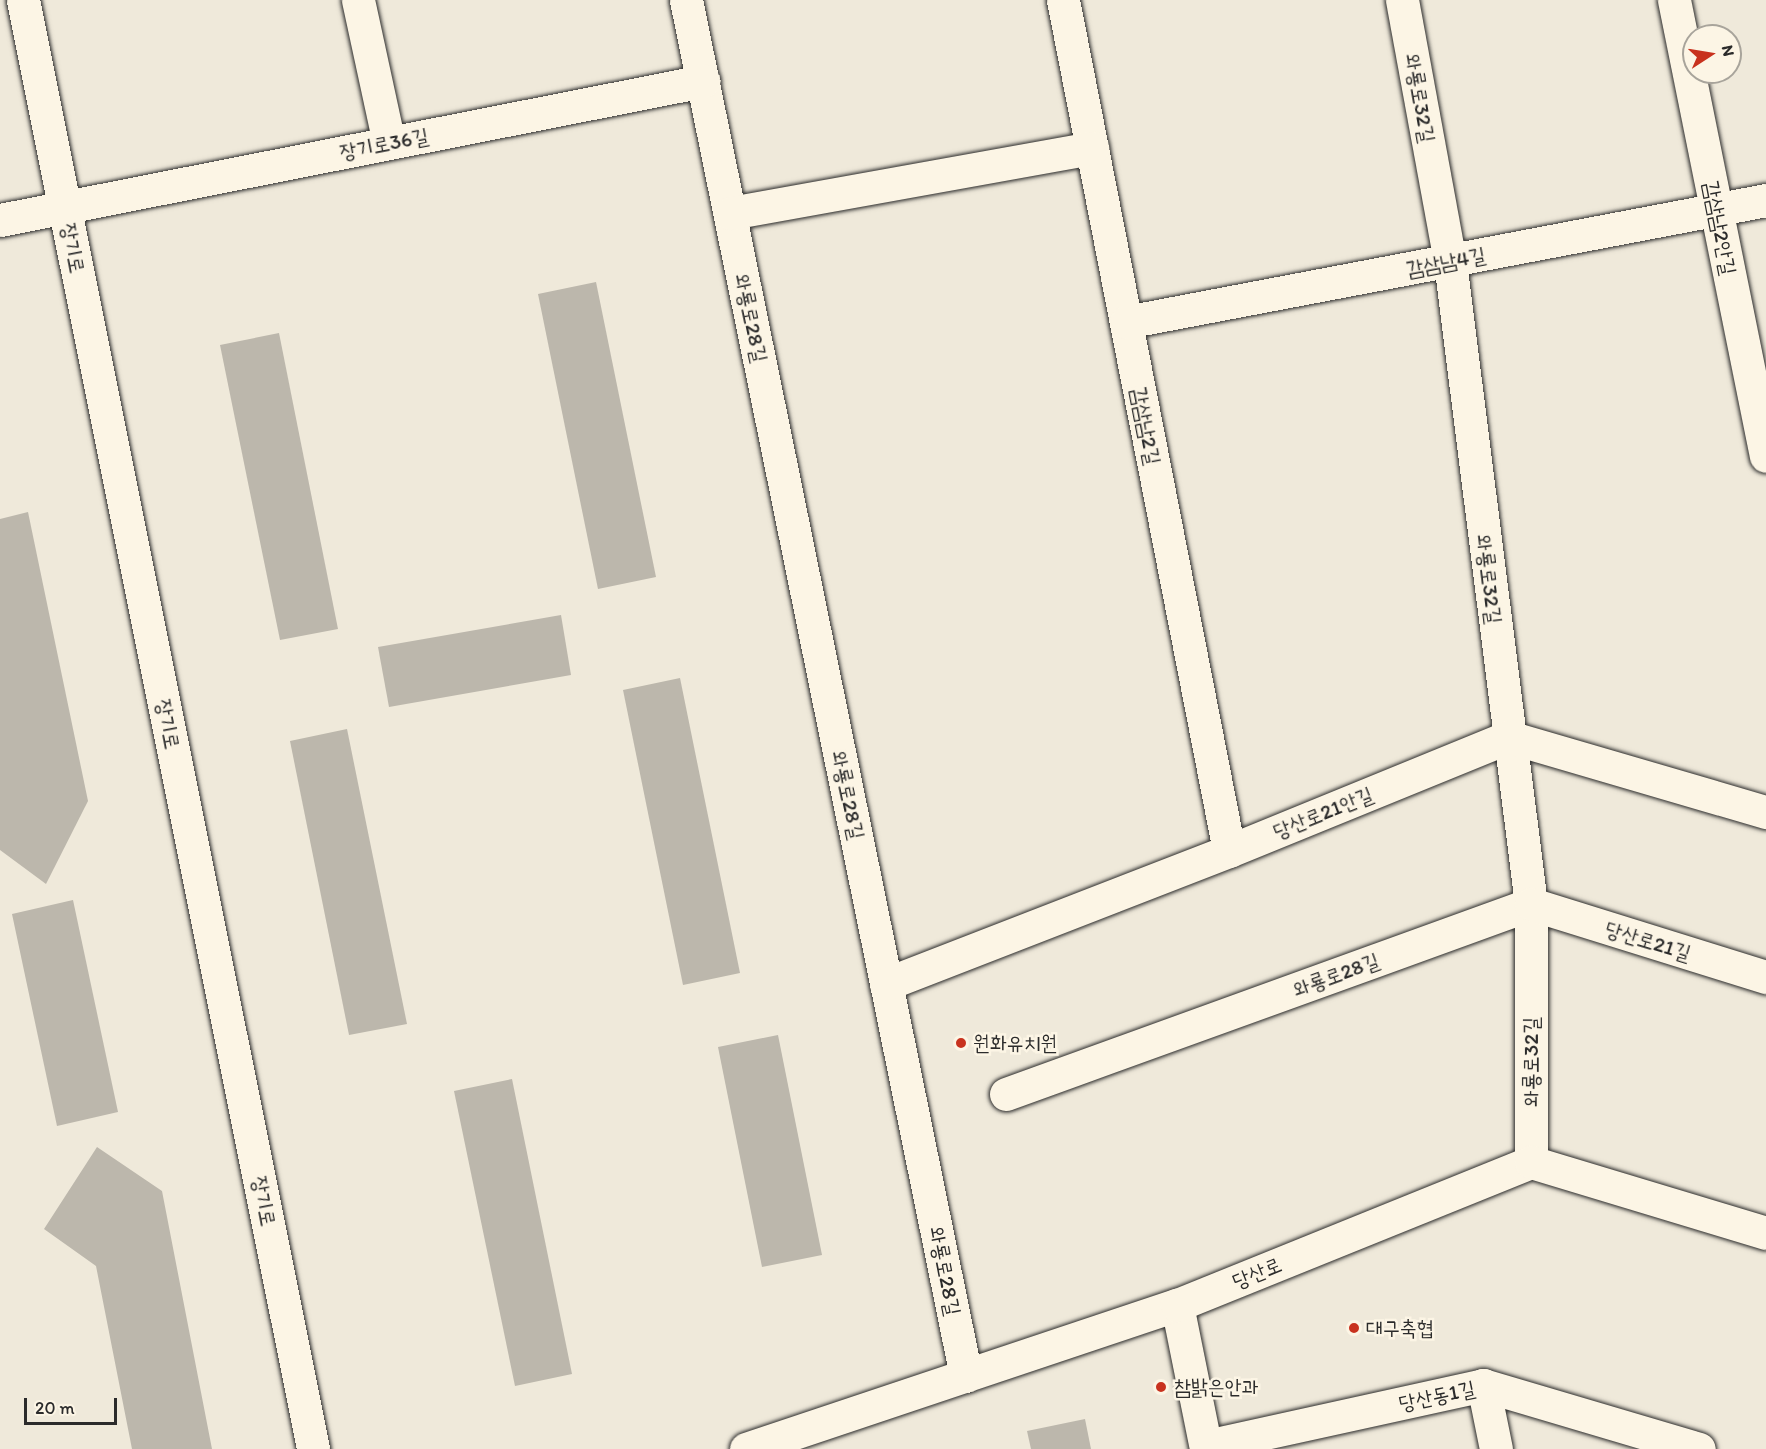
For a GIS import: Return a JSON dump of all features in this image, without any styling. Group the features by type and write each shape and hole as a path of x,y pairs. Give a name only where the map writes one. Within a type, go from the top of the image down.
{"street":[{"name":"장기로","path":"23,0 313,1449"},
{"path":"358,0 389,143"},
{"name":"와룡로28길","path":"686,0 966,1376"},
{"name":"감삼남2길","path":"1063,0 1229,851"},
{"name":"와룡로32길","path":"1402,0 1449,261 1531,904 1531,1162"},
{"name":"감삼남2안길","path":"1674,0 1766,456"},
{"name":"장기로36길","path":"0,220 703,81"},
{"path":"730,213 1092,148"},
{"name":"감삼남4길","path":"1126,322 1766,200"},
{"path":"1509,737 1766,812"},
{"name":"당산로21안길","path":"886,984 1229,851 1509,737"},
{"name":"와룡로28길","path":"1006,1094 1531,904"},
{"name":"당산로21길","path":"1531,904 1766,977"},
{"path":"1531,1162 1766,1233"},
{"name":"당산로","path":"746,1449 1177,1305 1531,1162"},
{"path":"1177,1305 1206,1448"},
{"path":"1483,1385 1496,1449"},
{"name":"당산동1길","path":"1206,1448 1483,1385 1699,1449"}],"building":[{"path":"596,282 656,577 598,589 538,294"},
{"path":"279,333 338,629 280,640 220,345"},
{"path":"28,512 88,801 46,884 0,850 0,519"},
{"path":"561,615 571,675 389,707 378,647"},
{"path":"680,678 740,973 683,985 623,690"},
{"path":"347,729 407,1024 349,1035 290,741"},
{"path":"73,900 118,1112 57,1126 12,914"},
{"path":"778,1035 822,1255 762,1267 718,1047"},
{"path":"512,1079 572,1374 515,1386 454,1091"},
{"path":"97,1147 162,1191 212,1449 132,1449 96,1266 44,1229"},
{"path":"1085,1419 1091,1449 1031,1449 1027,1431"}],"place":[{"name":"원화유치원","path":"961,1043"},
{"name":"대구축협","path":"1354,1328"},
{"name":"참밝은안과","path":"1161,1387"}]}
